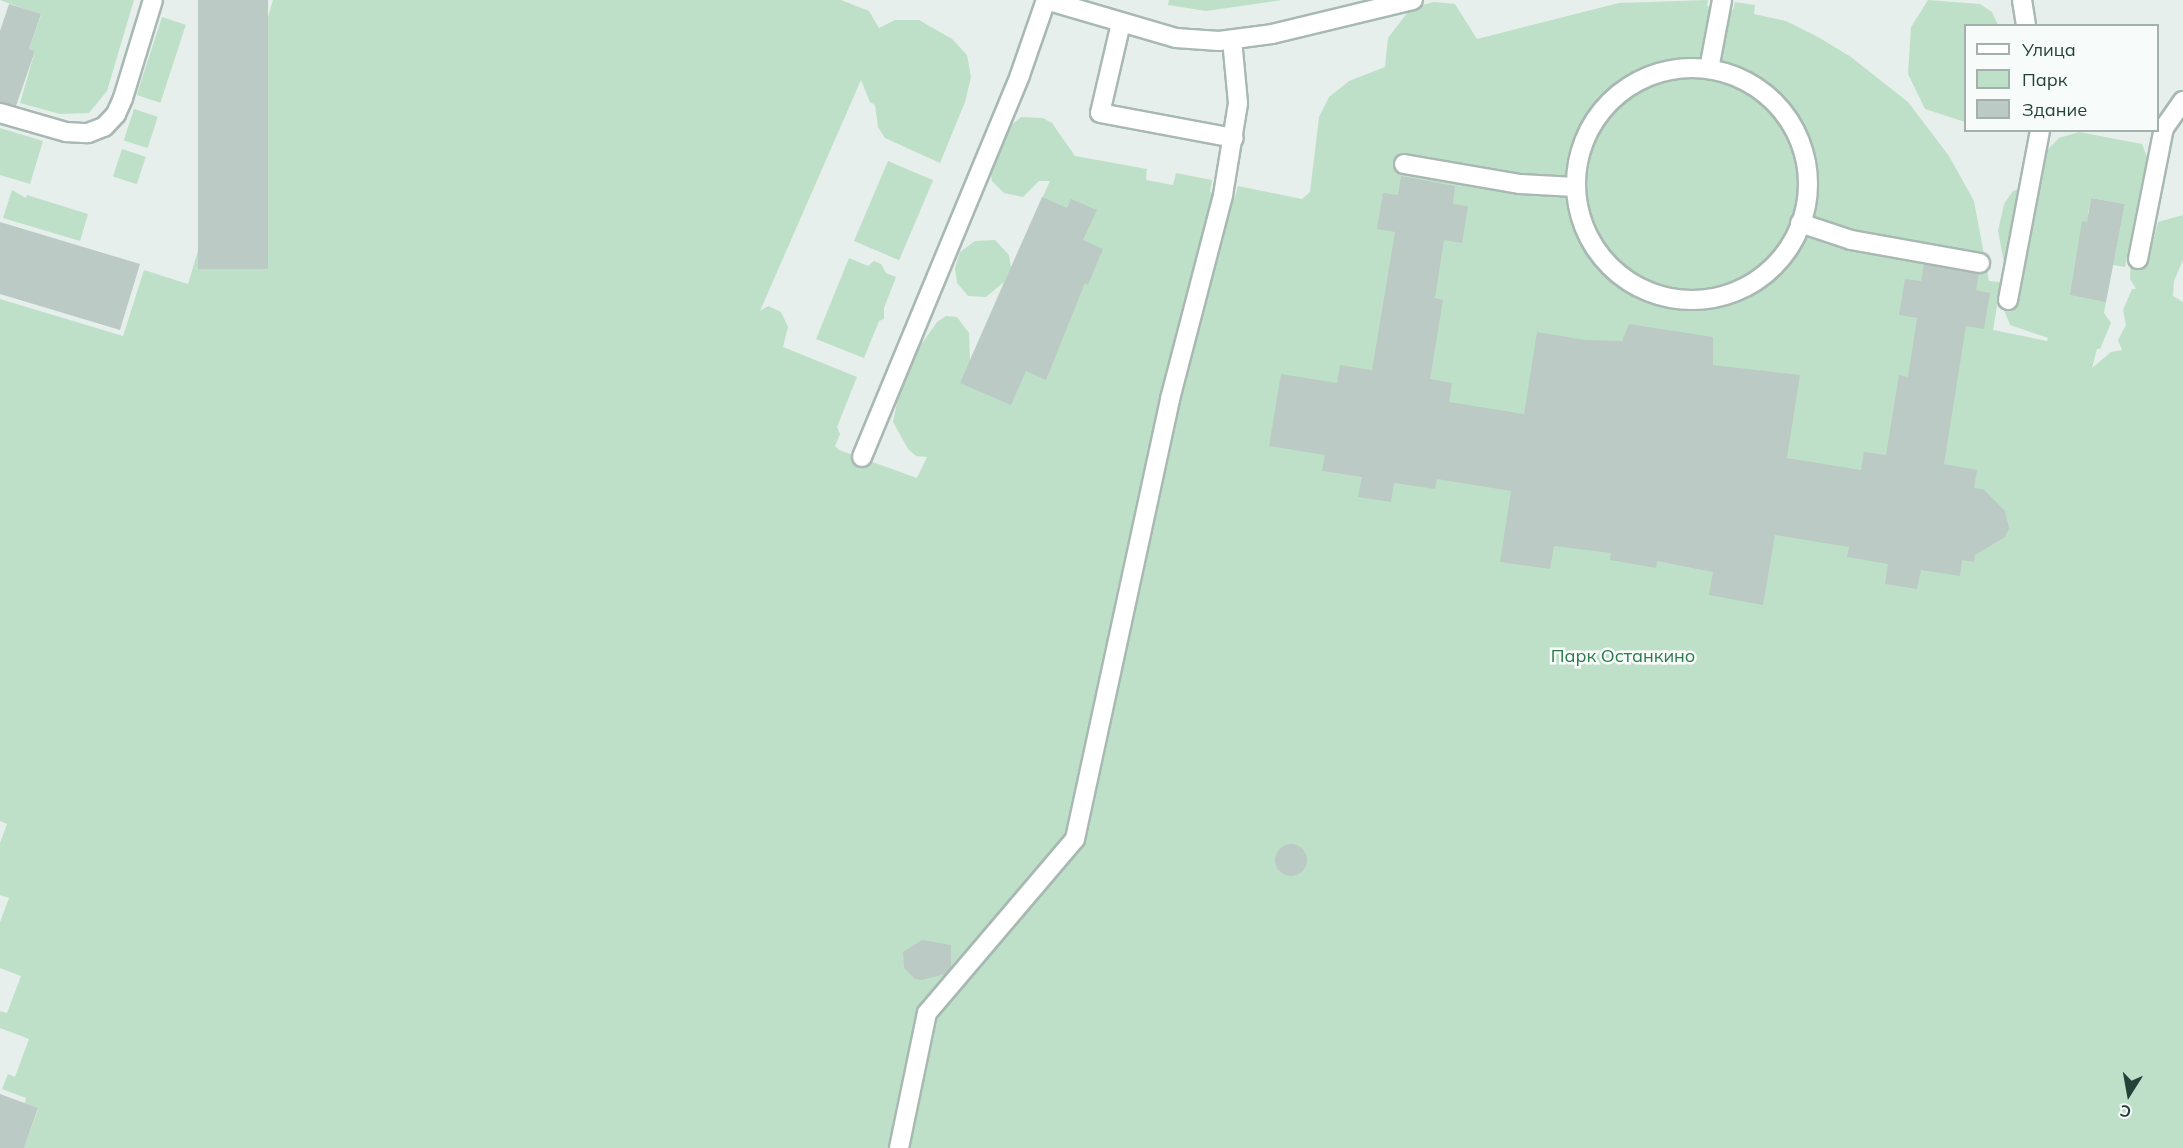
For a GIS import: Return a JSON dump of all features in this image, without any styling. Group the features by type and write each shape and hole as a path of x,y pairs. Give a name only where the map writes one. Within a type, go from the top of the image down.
{"street":[{"path":"0,113 66,132 88,133 104,127 116,114 123,98 153,0"},
{"path":"862,457 1020,75 1046,0 1176,38 1232,40 1272,34 1413,0"},
{"path":"1709,69 1722,0"},
{"path":"2022,0 2026,24"},
{"path":"1121,23 1100,113 1234,138"},
{"path":"899,1148 927,1013 1075,839 1170,399 1223,195 1238,103 1232,40"},
{"path":"1670,69 1709,69 1742,79 1757,88 1778,106 1794,128 1801,145 1808,181 1800,223 1776,264 1747,286 1713,298 1676,299 1626,279 1599,255 1582,222 1575,187 1576,169 1586,134 1614,98 1652,74 1670,69"},
{"path":"2138,259 2161,128 2183,101"},
{"path":"2008,300 2040,132"},
{"path":"1404,164 1520,184 1575,187"},
{"path":"1800,223 1851,240 1980,263"}],"green space":[{"path":"0,0 134,0 107,91 89,113 60,114 20,103 35,51 29,49 41,15"},
{"name":"Парк Останкино","path":"273,0 841,0 869,11 879,28 895,20 919,20 952,39 967,55 971,77 965,102 940,163 885,138 878,127 875,105 870,102 861,80 760,311 768,306 781,312 788,327 783,347 857,377 837,427 840,434 835,446 839,450 917,478 927,457 916,456 908,449 893,422 899,393 910,371 911,350 923,342 937,322 946,316 957,317 969,333 970,360 1004,282 986,297 968,296 957,283 955,268 960,252 975,241 995,240 1009,255 1011,267 1050,181 1039,181 1023,197 1004,193 992,181 989,164 997,137 1021,117 1043,118 1052,123 1075,156 1147,169 1146,180 1173,185 1176,173 1212,180 1210,192 1235,197 1238,186 1302,199 1310,192 1319,117 1329,97 1349,81 1385,67 1388,38 1411,8 1434,2 1455,4 1477,39 1619,3 1708,0 1707,6 1733,10 1735,2 1755,5 1754,14 1786,21 1818,37 1851,57 1908,102 1949,156 1974,201 1989,281 2001,282 1993,330 2047,341 2048,338 2010,325 2003,307 2007,279 1998,231 2004,204 2013,191 2040,180 2047,150 2059,138 2079,132 2142,144 2147,157 2125,267 2113,265 2125,204 2091,198 2088,213 2095,225 2106,302 2104,313 2111,323 2100,349 2097,349 2092,368 2111,352 2122,350 2118,340 2126,325 2123,310 2132,289 2136,289 2130,279 2131,255 2153,241 2158,222 2183,215 2183,260 2174,281 2173,296 2183,302 2183,1148 24,1148 38,1109 25,1103 26,1098 2,1089 8,1074 15,1077 29,1039 0,1028 0,1011 7,1013 21,976 0,968 0,922 9,898 0,895 0,843 7,824 0,821 0,299 123,336 144,270 188,284"},
{"path":"1169,0 1282,0 1206,11 1168,5"},
{"path":"1928,0 1980,4 1992,12 1998,24 1964,24 1964,122 1925,109 1908,74 1911,27"},
{"path":"162,17 186,25 160,103 137,95"},
{"path":"134,109 158,117 148,148 124,140"},
{"path":"0,128 43,141 30,184 0,175"},
{"path":"122,149 146,157 137,184 113,177"},
{"path":"888,161 933,180 899,260 854,241"},
{"path":"12,190 26,198 27,195 88,214 80,241 3,218"},
{"path":"849,258 868,266 874,261 881,264 886,273 896,277 884,308 884,319 879,321 864,358 816,339"}],"building":[{"path":"198,0 268,0 268,269 198,269"},
{"path":"9,4 41,14 29,49 35,51 16,106 0,102 0,31"},
{"path":"1401,176 1455,186 1453,204 1468,206 1462,243 1444,240 1435,298 1443,300 1430,379 1452,383 1449,402 1524,414 1537,332 1585,340 1622,341 1629,324 1713,337 1713,365 1800,375 1787,458 1861,470 1864,452 1886,455 1899,375 1908,377 1917,318 1899,315 1905,279 1921,281 1924,264 1979,274 1976,290 1990,293 1984,329 1966,326 1944,464 1977,470 1974,488 1983,489 2005,511 2009,528 2005,537 1975,555 1974,562 1962,560 1960,576 1921,570 1917,589 1885,584 1888,564 1847,557 1849,547 1775,535 1763,605 1709,595 1713,572 1657,561 1656,568 1610,560 1611,553 1554,546 1550,569 1500,562 1511,491 1437,479 1435,489 1394,483 1391,502 1358,497 1362,477 1322,471 1325,455 1269,446 1281,374 1337,383 1340,365 1372,370 1395,232 1377,229 1383,193 1398,195"},
{"path":"1042,197 1067,208 1071,199 1097,210 1083,240 1103,249 1088,285 1085,283 1046,380 1026,371 1011,405 960,383"},
{"path":"2091,198 2125,204 2106,302 2070,295 2082,221 2087,222"},
{"path":"0,222 140,264 120,330 0,294"},
{"path":"1291,844 1302,849 1307,860 1302,871 1291,876 1280,871 1275,860 1280,849"},
{"path":"922,940 951,945 951,968 945,974 922,980 915,979 904,968 903,952"},
{"path":"0,1094 38,1108 24,1148 0,1148"}]}
